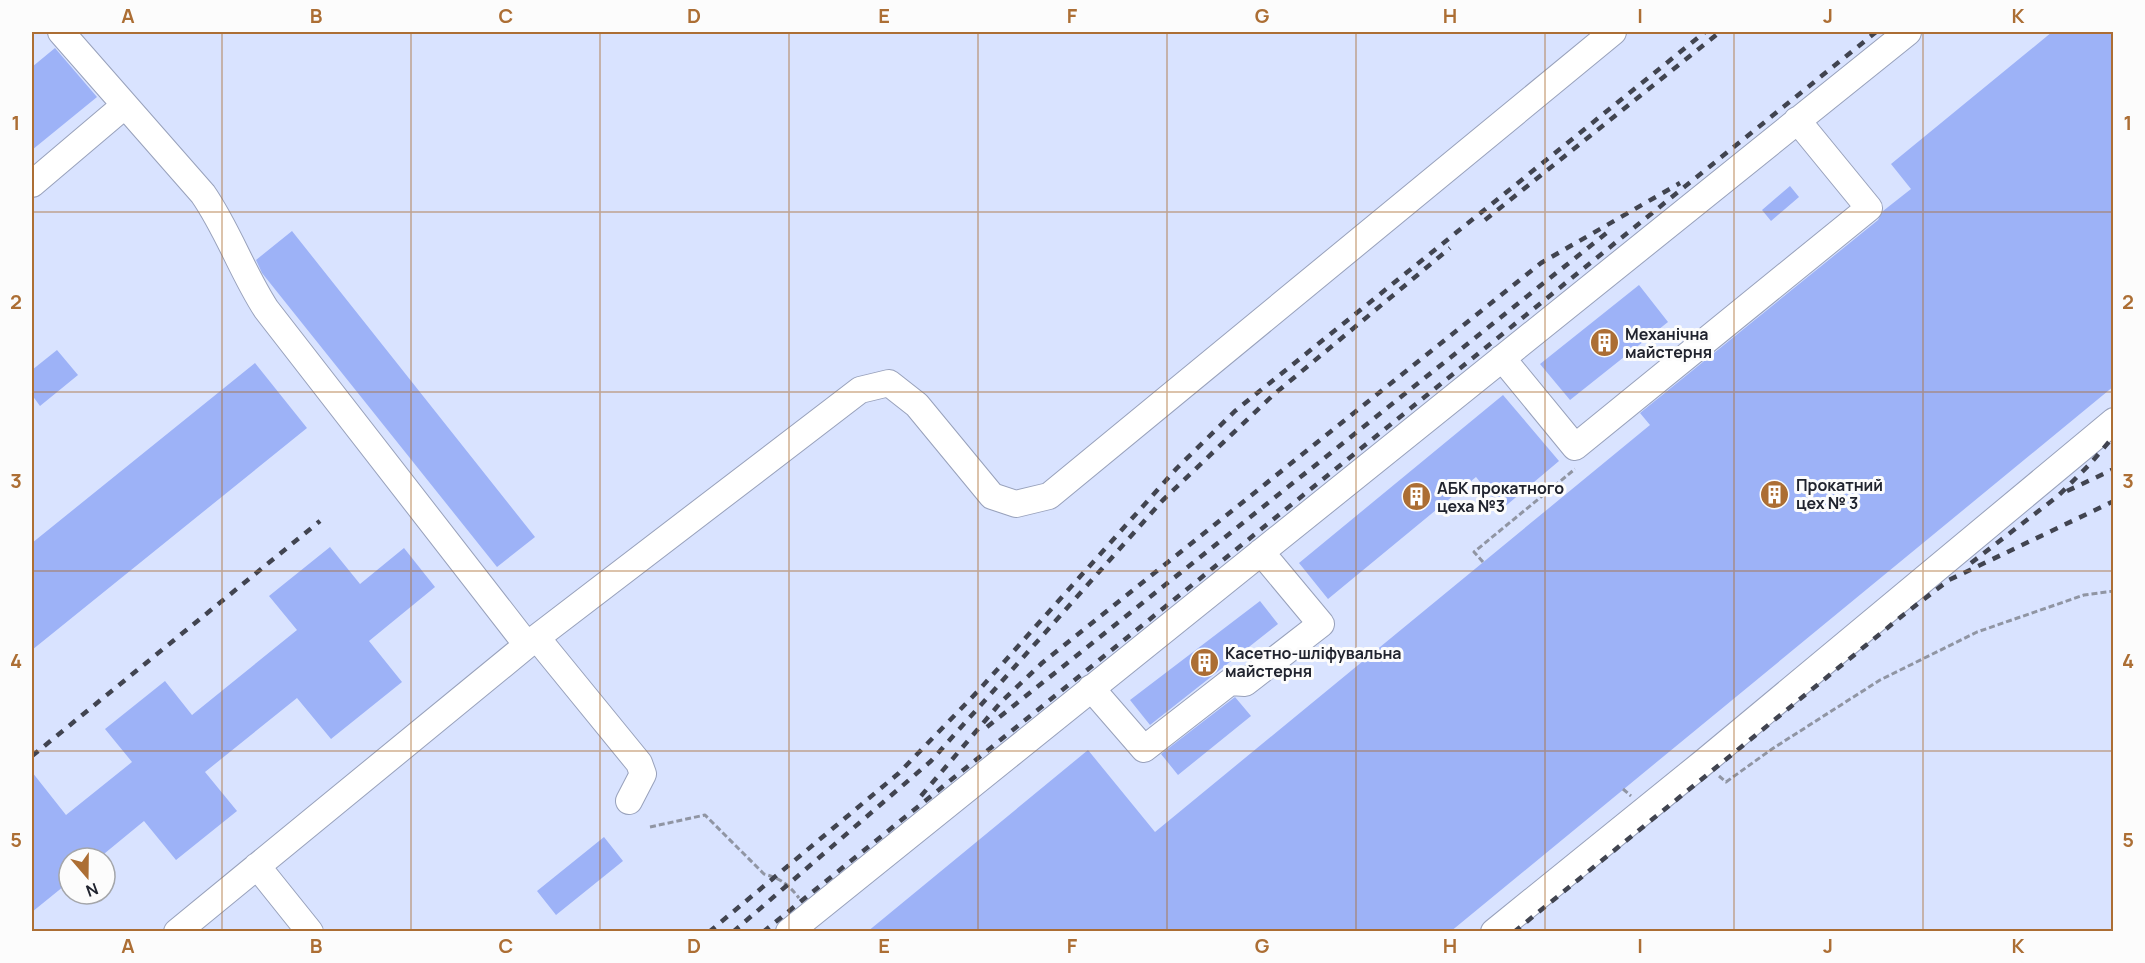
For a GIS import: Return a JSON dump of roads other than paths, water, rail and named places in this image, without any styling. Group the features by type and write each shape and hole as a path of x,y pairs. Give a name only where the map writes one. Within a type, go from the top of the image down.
{"lane":[{"path":"60,32 203,194 217,214 243,271 266,309 532,641 639,763 643,774 629,801"},
{"path":"177,932 532,641 860,390 888,383 917,405 992,496 1016,504 1049,496 1613,32"},
{"path":"789,932 1908,32"},
{"path":"32,184 124,106"},
{"path":"1502,358 1575,447 1869,208 1797,120"},
{"path":"1494,932 1704,762 2114,421"},
{"path":"1091,688 1144,749 1230,682 1245,683 1321,624 1261,552"},
{"path":"257,866 310,932"}],"railway":[{"path":"709,932 899,773 979,690 1177,468 1235,411 1705,32"},
{"path":"1485,220 1720,32"},
{"path":"763,932 1876,32"},
{"path":"921,796 1001,702 1042,663 1541,263 1680,183"},
{"path":"987,727 1609,231"},
{"path":"733,932 931,761 1163,500 1272,396 1450,248"},
{"path":"1971,563 2058,496 2114,436"},
{"path":"2067,491 2114,469"},
{"path":"1514,932 1949,580 2114,501"},
{"path":"32,756 320,521"}],"place":[{"name":"Механічна майстерня","path":"1604,343"},
{"name":"Прокатний цех № 3","path":"1775,494"},
{"name":"АБК прокатного цеха №3","path":"1416,497"},
{"name":"Касетно-шліфувальна майстерня","path":"1204,662"}]}
